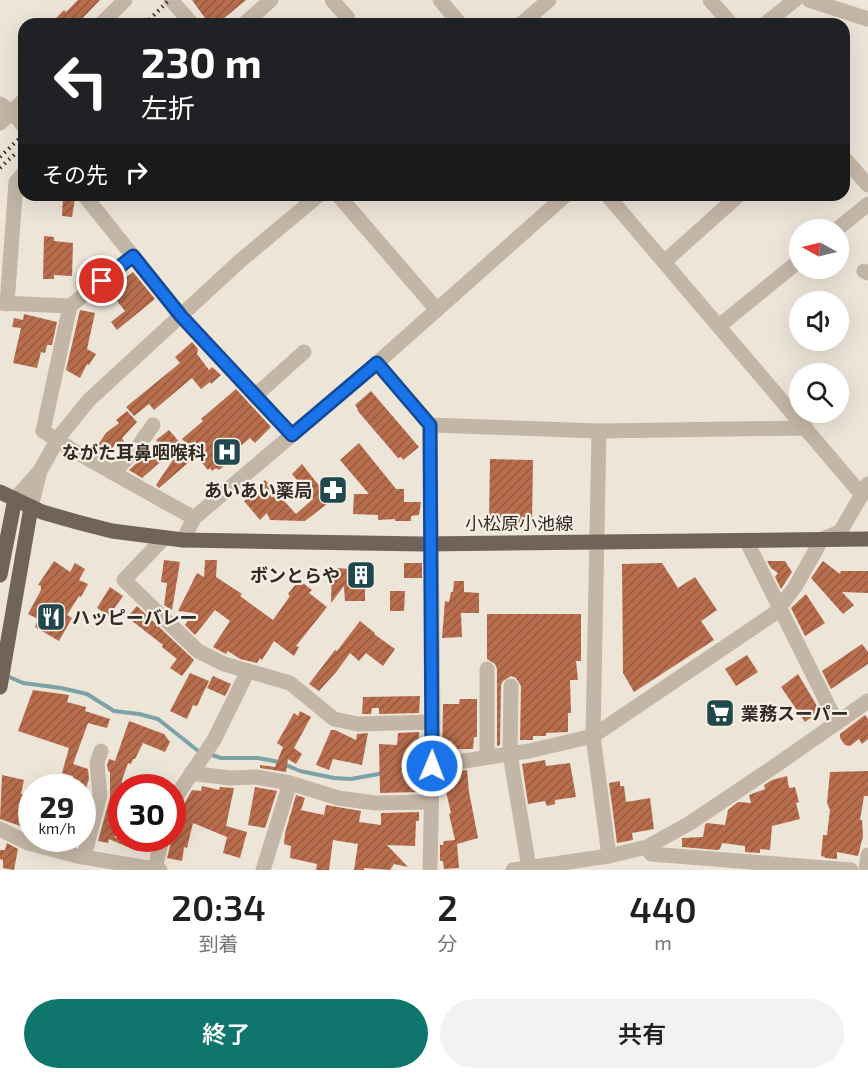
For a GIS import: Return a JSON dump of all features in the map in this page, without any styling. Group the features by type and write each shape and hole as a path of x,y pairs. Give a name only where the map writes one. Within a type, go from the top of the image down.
{"main road":[{"name":"小松原小池線","path":"0,492 31,507 112,531 183,540 431,543 868,539"},
{"path":"0,576 15,499"},
{"path":"0,687 31,507"}],"street":[{"path":"107,18 125,0"},
{"path":"171,0 187,18"},
{"path":"251,18 271,0"},
{"path":"332,0 348,18"},
{"path":"440,0 455,18"},
{"path":"528,18 549,0"},
{"path":"710,0 725,18"},
{"path":"772,18 795,0"},
{"path":"809,0 868,19"},
{"path":"0,123 6,108 18,120"},
{"path":"850,165 868,185"},
{"path":"18,180 4,303 70,306"},
{"path":"89,201 181,316 292,435"},
{"path":"31,507 40,471 58,437 89,400 240,261 312,201"},
{"path":"343,201 437,310"},
{"path":"183,540 194,519 377,363 559,201"},
{"path":"432,766 510,754 593,736 775,613 795,587 822,539 840,532 865,489 806,428 612,201"},
{"path":"664,262 732,201"},
{"path":"849,219 868,204"},
{"path":"133,256 70,306 43,431 194,519"},
{"path":"719,326 789,269"},
{"path":"255,396 304,352"},
{"path":"377,363 430,425 433,722 430,870"},
{"path":"113,473 137,448 153,425"},
{"path":"430,425 599,431 806,428"},
{"path":"599,431 593,736 609,856"},
{"path":"15,499 40,471"},
{"path":"164,538 124,580 198,651 224,664 290,683 334,719 358,724 433,722"},
{"path":"746,540 837,723"},
{"path":"487,669 488,757"},
{"path":"186,781 205,752 248,671"},
{"path":"511,686 510,754 529,868"},
{"path":"649,851 868,701"},
{"path":"78,861 100,795 98,763 101,751"},
{"path":"191,773 229,778 256,777 290,783 338,798 375,802 431,802"},
{"path":"263,870 290,783"},
{"path":"0,829 28,843 78,861 158,870 160,852"},
{"path":"649,851 651,870"},
{"path":"513,870 549,867 649,851 743,865 851,870"},
{"path":"866,870 868,855"}],"building":[{"path":"78,0 100,0 83,18 56,18 64,10 66,12"},
{"path":"192,0 246,0 224,18 205,18"},
{"path":"63,201 75,201 72,217 62,216"},
{"path":"44,236 54,237 54,241 73,243 72,276 54,275 54,279 43,279"},
{"path":"133,272 155,299 117,330 111,322 125,311 109,291"},
{"path":"80,310 95,313 87,349 96,354 89,365 87,364 80,378 66,370"},
{"path":"24,314 57,322 52,345 47,345 45,353 41,352 37,368 13,363 21,328 12,327 14,318 23,320"},
{"path":"192,342 198,349 197,354 209,370 212,367 221,375 201,389 192,378 154,410 149,404 134,416 126,407 180,363 175,357"},
{"path":"236,389 271,427 255,443 250,438 235,451 238,454 219,470 216,468 212,471 210,468 208,470 196,456 159,488 156,485 185,442 182,439"},
{"path":"371,391 419,447 403,460 401,457 398,458 357,410 355,405"},
{"path":"127,411 137,422 122,438 126,445 121,451 115,444 106,458 94,451 106,433 119,423 116,420"},
{"path":"169,430 181,444 142,478 129,470 159,443 156,440"},
{"path":"359,443 396,489 404,489 404,502 421,502 419,515 411,516 411,521 378,520 378,515 353,514 354,494 369,494 340,460"},
{"path":"490,459 533,460 532,523 489,523"},
{"path":"302,464 331,501 305,521 270,520 267,513 260,520 244,501 265,480 296,514 313,499 292,474"},
{"path":"164,560 180,562 172,610 164,605 167,583 161,582"},
{"path":"205,560 217,560 216,577 242,594 240,596 273,620 299,580 312,590 309,593 327,607 296,646 299,647 294,656 274,641 262,660 260,658 257,663 240,659 228,651 226,654 213,647 230,621 215,610 195,635 185,625 194,613 178,611 197,573 204,577"},
{"path":"54,561 70,572 75,563 85,569 79,580 88,584 67,615 72,618 59,641 35,627 38,619 28,614 41,590 41,586 38,585"},
{"path":"355,561 369,561 365,601 345,601 344,586 331,603 332,568 354,569"},
{"path":"767,561 785,561 792,572 781,589 775,577 778,573"},
{"path":"823,561 840,574 841,571 868,571 868,593 842,592 854,605 843,614 811,578"},
{"path":"404,563 422,563 422,578 404,578"},
{"path":"662,563 678,588 695,577 717,610 701,621 714,640 634,692 623,673 622,564"},
{"path":"454,581 464,581 464,592 479,593 479,613 461,613 462,637 442,638 445,601 449,602"},
{"path":"110,587 123,596 109,616 97,608"},
{"path":"390,591 405,591 404,611 390,611"},
{"path":"806,594 825,623 805,636 791,608"},
{"path":"137,606 194,660 182,676 170,668 177,659 127,617"},
{"path":"487,614 581,614 581,661 576,661 578,680 570,680 571,713 568,713 568,732 546,733 546,736 533,736 533,740 520,740 521,686 516,678 511,676 501,685 500,745 497,746 497,669 495,664 487,659"},
{"path":"360,621 395,649 383,666 366,653 359,661 350,653 319,691 309,684"},
{"path":"862,644 868,652 868,664 831,689 822,671"},
{"path":"747,655 758,672 736,686 725,669"},
{"path":"190,673 209,681 197,706 193,705 187,719 170,711"},
{"path":"798,674 820,711 805,722 781,687"},
{"path":"213,676 231,684 225,696 207,688"},
{"path":"33,690 69,695 67,702 86,707 85,711 110,719 107,728 88,723 73,764 88,769 88,774 62,773 69,748 18,731"},
{"path":"420,696 419,713 379,714 379,708 372,708 371,714 362,714 363,697"},
{"path":"460,699 477,699 477,737 474,737 473,749 449,749 449,753 442,755 443,704 459,704"},
{"path":"300,711 311,717 294,748 302,754 296,764 288,759 286,772 260,768 260,765 275,767 283,747 277,743 294,713 298,716"},
{"path":"865,715 868,719 868,739 862,744 859,739 850,746 845,745 840,734"},
{"path":"129,721 164,734 170,742 165,752 143,743 135,759 131,764 128,763 124,774 110,774 107,765 109,759 115,761"},
{"path":"331,730 356,740 357,734 368,733 362,765 333,759 329,770 316,765"},
{"path":"419,732 418,764 415,764 417,792 380,793 379,744 397,745 398,733"},
{"path":"545,760 546,766 570,763 576,797 555,800 555,804 547,806 545,801 528,804 522,764"},
{"path":"467,770 478,838 457,844 459,868 444,869 443,861 440,861 440,845 443,845 444,841 455,840 442,774"},
{"path":"868,771 868,796 864,796 860,820 862,820 863,836 858,856 837,852 837,859 821,856 823,835 827,835 830,810 827,803 830,772"},
{"path":"2,775 18,779 18,825 0,819"},
{"path":"787,776 789,788 795,787 800,819 772,826 770,850 760,849 760,853 745,852 745,846 722,843 720,849 717,850 682,847 682,838 703,837 707,823 725,825 728,810 738,802 751,803 749,795 765,789 764,785 772,780"},
{"path":"620,781 620,786 624,786 626,802 650,798 654,829 632,833 633,840 617,843 609,783"},
{"path":"202,786 219,790 220,787 234,788 226,826 247,832 240,858 223,853 227,837 193,823 186,848 186,801 192,790 201,791"},
{"path":"255,787 277,791 265,828 248,825"},
{"path":"296,795 305,798 301,810 324,815 326,805 361,811 359,822 381,825 381,813 419,812 419,821 416,821 415,846 387,845 408,867 394,864 390,870 364,868 364,870 354,870 358,844 333,840 329,870 316,870 317,864 290,858 291,846 284,844 285,833"},
{"path":"108,804 108,843 98,841"},
{"path":"7,843 18,849 14,870 3,868 0,850 5,850"},
{"path":"169,852 183,852 182,861 167,858"}],"waterway":[{"path":"7,676 23,683 87,694 114,711 158,719 202,752"},
{"path":"209,754 221,758 258,758 279,762 300,771 334,778 351,779 384,773"},
{"path":"412,769 428,767"}],"railway":[{"path":"151,18 169,0"},
{"path":"0,157 18,140"},
{"path":"0,168 15,154"}],"place":[{"name":"ながた耳鼻咽喉科","path":"227,452"},
{"name":"あいあい薬局","path":"333,490"},
{"name":"ボンとらや","path":"361,575"},
{"name":"ハッピーバレー","path":"51,617"},
{"name":"業務スーパー","path":"720,713"}],"route":[{"path":"102,281 133,256 181,316 292,435 377,363 430,425 432,766"}]}
